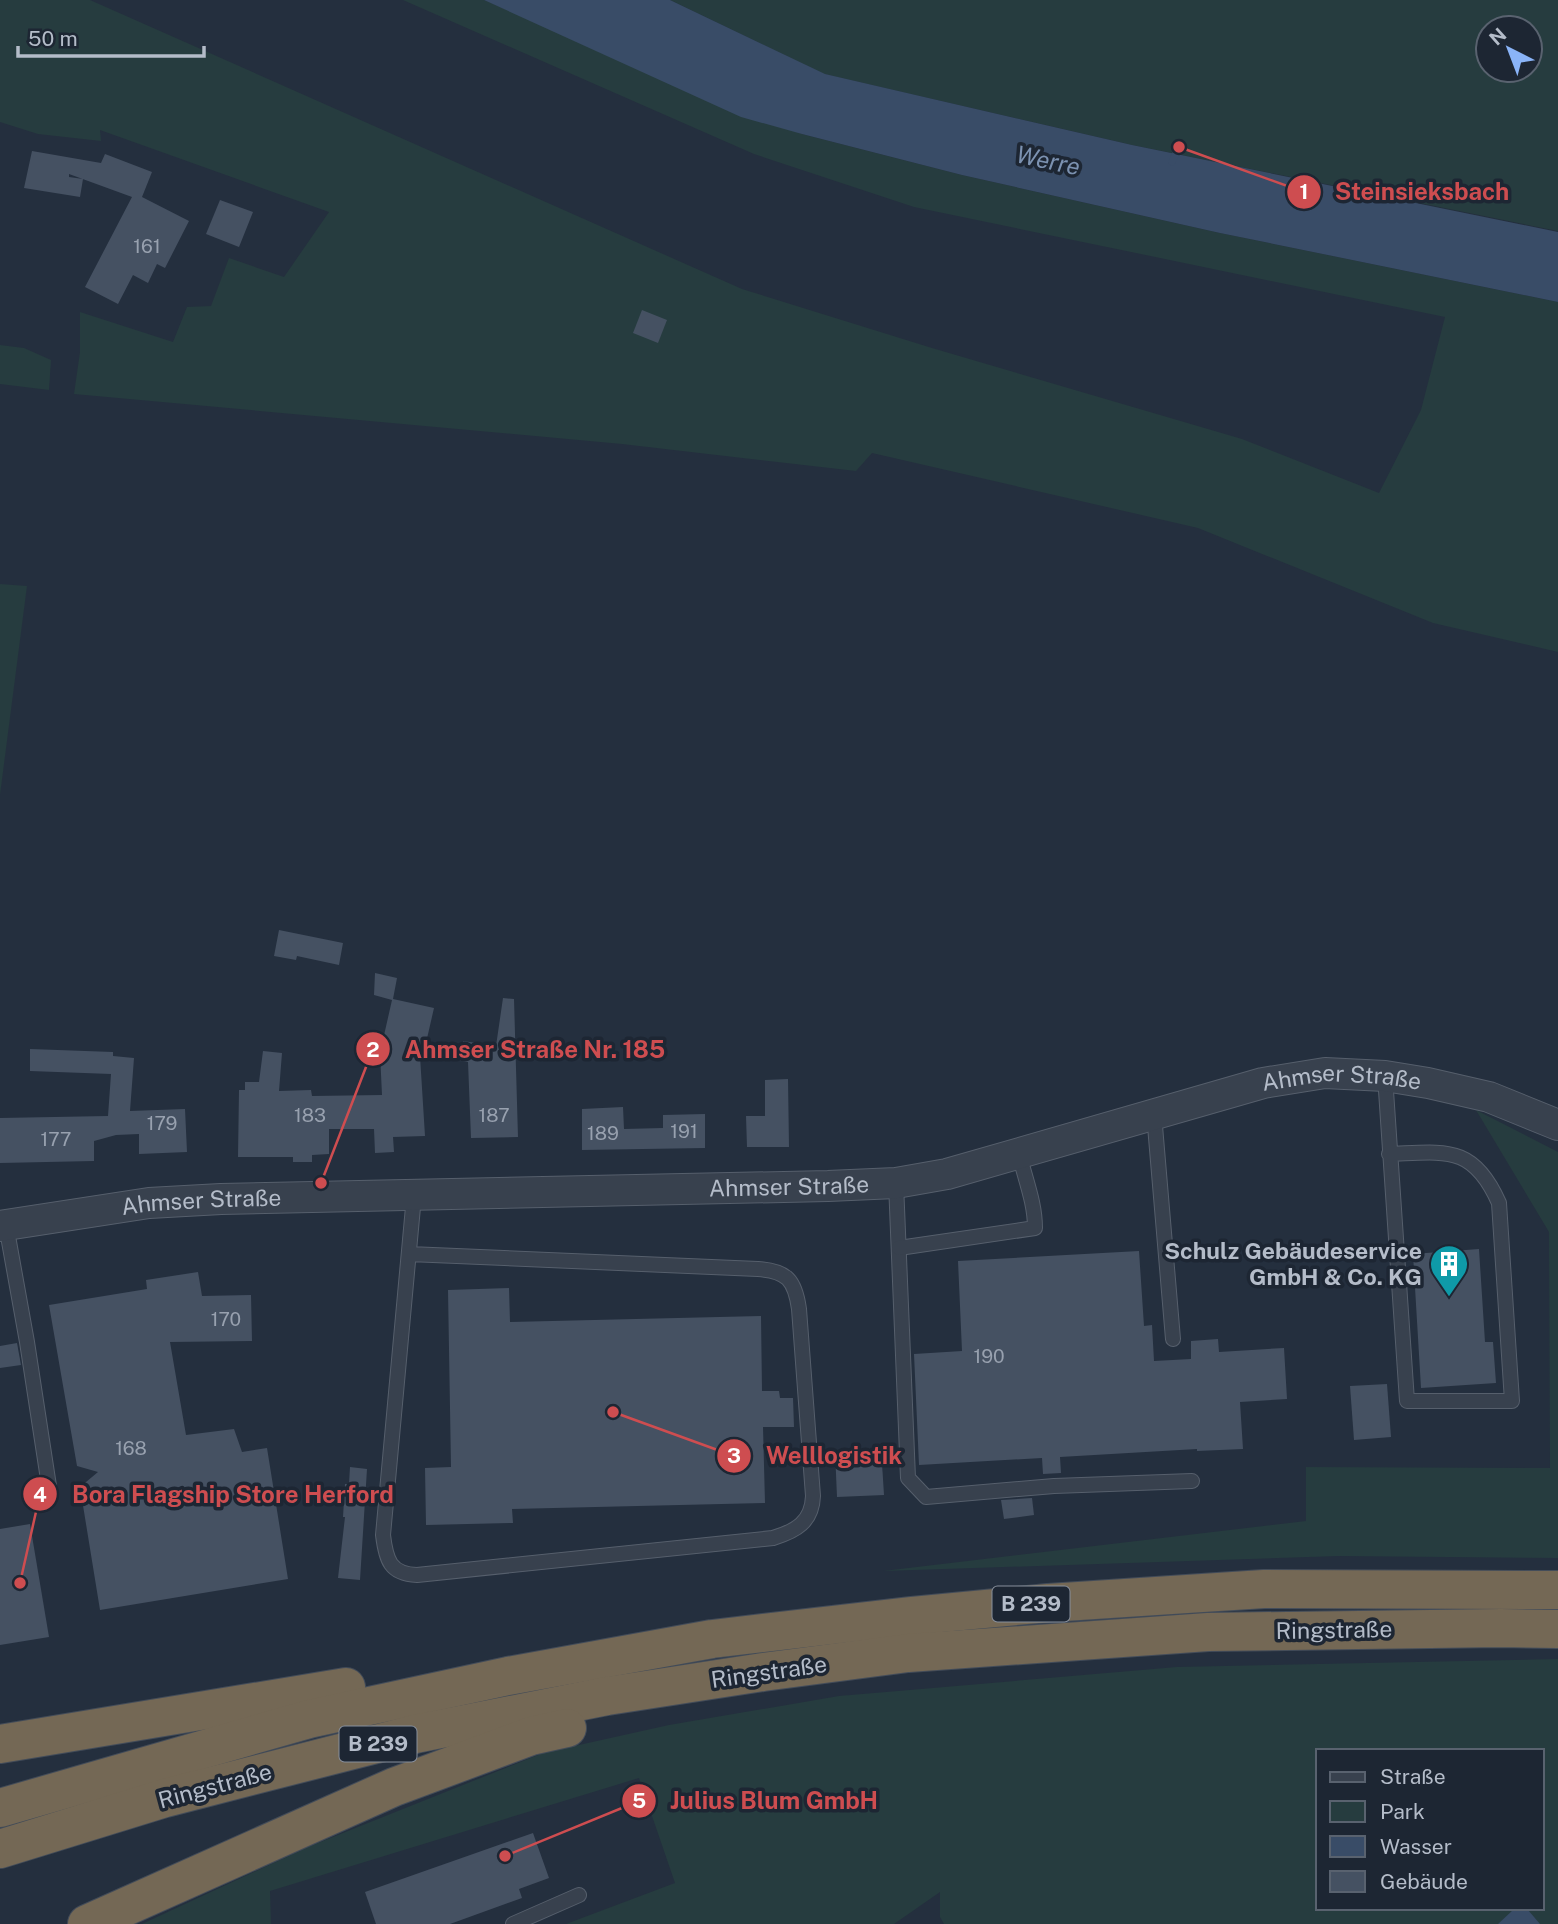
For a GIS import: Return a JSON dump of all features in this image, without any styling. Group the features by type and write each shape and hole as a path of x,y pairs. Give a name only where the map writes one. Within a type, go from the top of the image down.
{"highway":[{"name":"Ringstraße","path":"0,1808 309,1719 508,1676 712,1639 909,1615 1264,1589 1558,1590"},
{"name":"Ringstraße","path":"0,1849 165,1798 415,1734 607,1696 763,1672 908,1653 1208,1632 1558,1629"},
{"path":"0,1744 475,1664 508,1676"},
{"path":"87,1924 394,1787 519,1741 628,1713 696,1700 763,1672"}],"street":[{"name":"Ahmser Straße","path":"3,1225 149,1203 221,1199 896,1183 947,1174 1264,1083 1325,1073 1385,1076 1428,1083 1489,1097 1558,1125"}],"lane":[{"path":"1385,1076 1389,1154 1407,1401 1512,1401 1499,1203 1489,1180 1472,1163 1449,1152 1389,1154"},
{"path":"1154,1114 1173,1339"},
{"path":"899,1248 1035,1228 1035,1207 1026,1186 1019,1153"},
{"path":"896,1183 908,1478 926,1497 1054,1486 1192,1481"},
{"path":"409,1254 776,1270 789,1279 797,1291 799,1308 813,1496 812,1509 804,1522 794,1532 759,1540 417,1575 403,1575 392,1567 385,1552 383,1535 414,1196"},
{"path":"3,1225 27,1342 49,1486"},
{"path":"513,1924 579,1895"}],"green space":[{"path":"0,0 90,0 742,289 1242,439 1379,493 1421,410 1445,317 914,207 754,154 403,0 484,0 802,134 962,175 1220,233 1558,302 1558,652 1433,623 1198,528 872,453 856,471 622,444 74,394 80,352 80,312 173,342 187,307 211,306 229,258 284,277 329,212 100,130 101,141 38,134 0,122"},
{"path":"670,0 1558,0 1558,231 1132,145 824,74"},
{"path":"0,345 24,348 51,360 49,390 0,384"},
{"path":"0,584 27,586 0,795"},
{"path":"1476,1110 1558,1152 1558,1558 1339,1556 883,1571 1306,1521 1306,1467 1550,1468 1549,1232"},
{"path":"1558,1659 1558,1924 944,1924 940,1917 940,1892 894,1924 566,1924 675,1883 639,1778 270,1891 271,1924 142,1924 308,1847 543,1753 669,1725 839,1696 1177,1667"}],"water":[{"name":"Werre","path":"484,0 670,0 825,74 1132,145 1558,232 1558,302 1220,233 962,175 741,117"},
{"path":"1513,1910 1528,1910 1540,1924 1498,1924"}],"building":[{"path":"32,151 101,163 105,154 152,172 142,197 189,221 165,268 157,264 148,283 133,275 118,304 85,287 132,197 83,179 80,197 24,188"},
{"path":"220,200 253,212 239,247 206,234"},
{"path":"642,310 667,320 658,343 633,333"},
{"path":"279,930 343,943 339,965 297,956 296,960 274,956"},
{"path":"375,973 397,978 393,999 434,1008 423,1056 420,1056 425,1136 393,1137 394,1152 375,1153 374,1129 329,1129 329,1154 312,1155 312,1162 293,1162 293,1157 238,1157 239,1090 245,1090 245,1082 259,1082 263,1051 282,1053 279,1091 311,1090 312,1096 382,1095 380,1053 392,1000 374,995"},
{"path":"503,998 514,999 518,1137 471,1138 468,1062 460,1061 463,1041 496,1046"},
{"path":"30,1049 113,1052 113,1056 134,1058 130,1111 185,1109 187,1152 139,1154 139,1134 116,1135 94,1141 94,1161 0,1163 0,1118 108,1116 111,1074 30,1071"},
{"path":"788,1079 789,1147 747,1147 746,1116 765,1116 765,1080"},
{"path":"623,1107 624,1129 663,1128 663,1115 705,1114 705,1148 582,1150 582,1109"},
{"name":"Schulz Gebäudeservice GmbH & Co. KG","path":"1479,1249 1485,1342 1493,1342 1496,1383 1421,1388 1413,1254"},
{"path":"1139,1251 1144,1326 1152,1325 1154,1361 1191,1359 1191,1341 1218,1339 1219,1352 1284,1348 1287,1399 1240,1402 1243,1449 1060,1457 1061,1473 1043,1474 1042,1458 919,1465 914,1354 962,1351 958,1261"},
{"path":"198,1272 202,1296 251,1295 252,1341 170,1342 186,1435 234,1429 242,1452 267,1448 288,1579 100,1610 80,1487 98,1472 77,1466 49,1305 147,1289 146,1280"},
{"path":"509,1288 510,1322 761,1316 762,1391 779,1391 780,1398 793,1398 794,1427 763,1427 765,1503 512,1509 513,1523 426,1525 425,1468 451,1467 448,1290"},
{"path":"17,1343 21,1365 0,1368 0,1346"},
{"path":"1387,1384 1391,1437 1354,1440 1350,1386"},
{"path":"881,1448 884,1495 837,1497 835,1451"},
{"path":"350,1467 367,1469 360,1580 338,1578 345,1517 345,1484 349,1484"},
{"path":"1032,1498 1034,1515 1004,1519 1001,1500"},
{"path":"30,1524 49,1637 0,1645 0,1529"},
{"path":"533,1833 549,1878 519,1889 522,1898 450,1924 376,1924 365,1892"}],"waterway":[{"path":"1172,162 1179,147"}],"place":[{"name":"Steinsieksbach","path":"1179,147"},
{"name":"Ahmser Straße Nr. 185","path":"321,1183"},
{"name":"Schulz Gebäudeservice GmbH & Co. KG","path":"1449,1298"},
{"name":"Welllogistik","path":"613,1412"},
{"name":"Bora Flagship Store Herford","path":"20,1583"},
{"name":"Julius Blum GmbH","path":"505,1856"}]}
